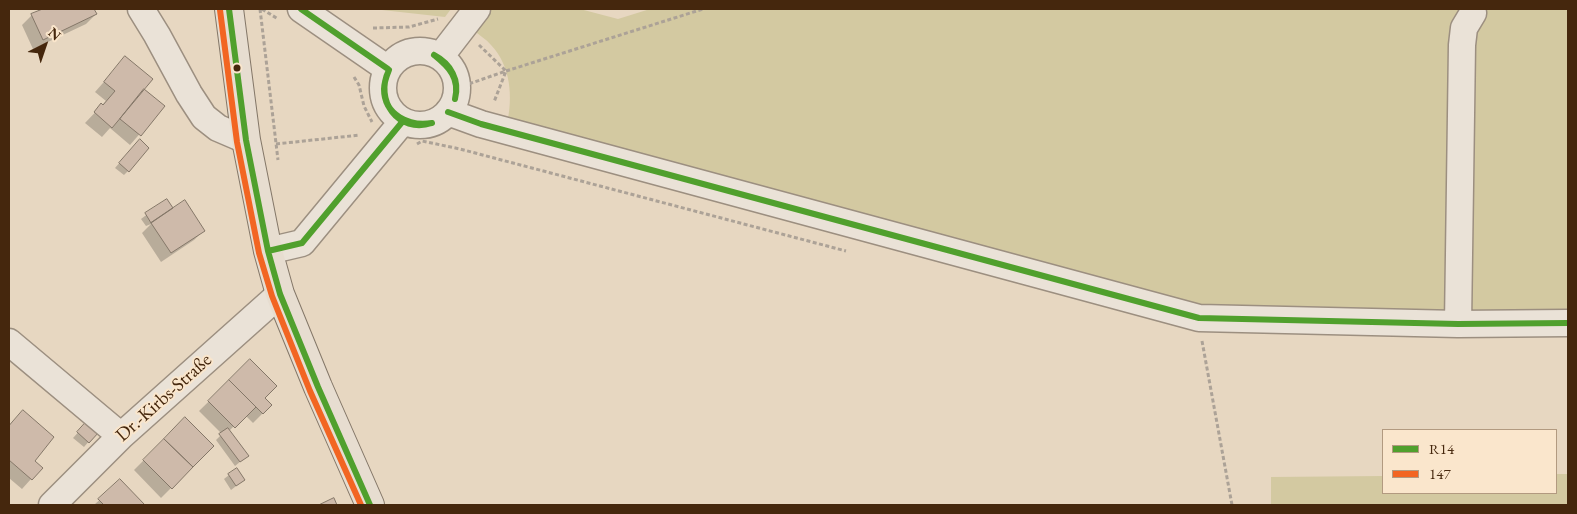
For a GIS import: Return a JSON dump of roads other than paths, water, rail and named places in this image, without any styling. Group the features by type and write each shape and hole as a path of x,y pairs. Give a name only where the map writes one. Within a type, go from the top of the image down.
{"main road":[{"path":"229,9 246,140 277,249 280,294 318,387 370,505"}],"street":[{"path":"140,9 157,35 189,94 204,116 218,128 246,140"},
{"path":"440,57 476,9"},
{"path":"1458,324 1462,45 1464,28 1473,13"},
{"path":"293,16 388,69"},
{"path":"429,52 440,57 452,70 453,100 441,119 432,124 422,126 403,121 391,111 385,98 384,83 388,69 396,60 406,54 429,52"},
{"path":"453,100 480,124 1199,318 1458,324 1568,323"},
{"path":"277,249 302,243 403,121"},
{"name":"Dr.-Kirbs-Straße","path":"52,505 121,436 280,294"},
{"path":"9,342 121,436"}]}
